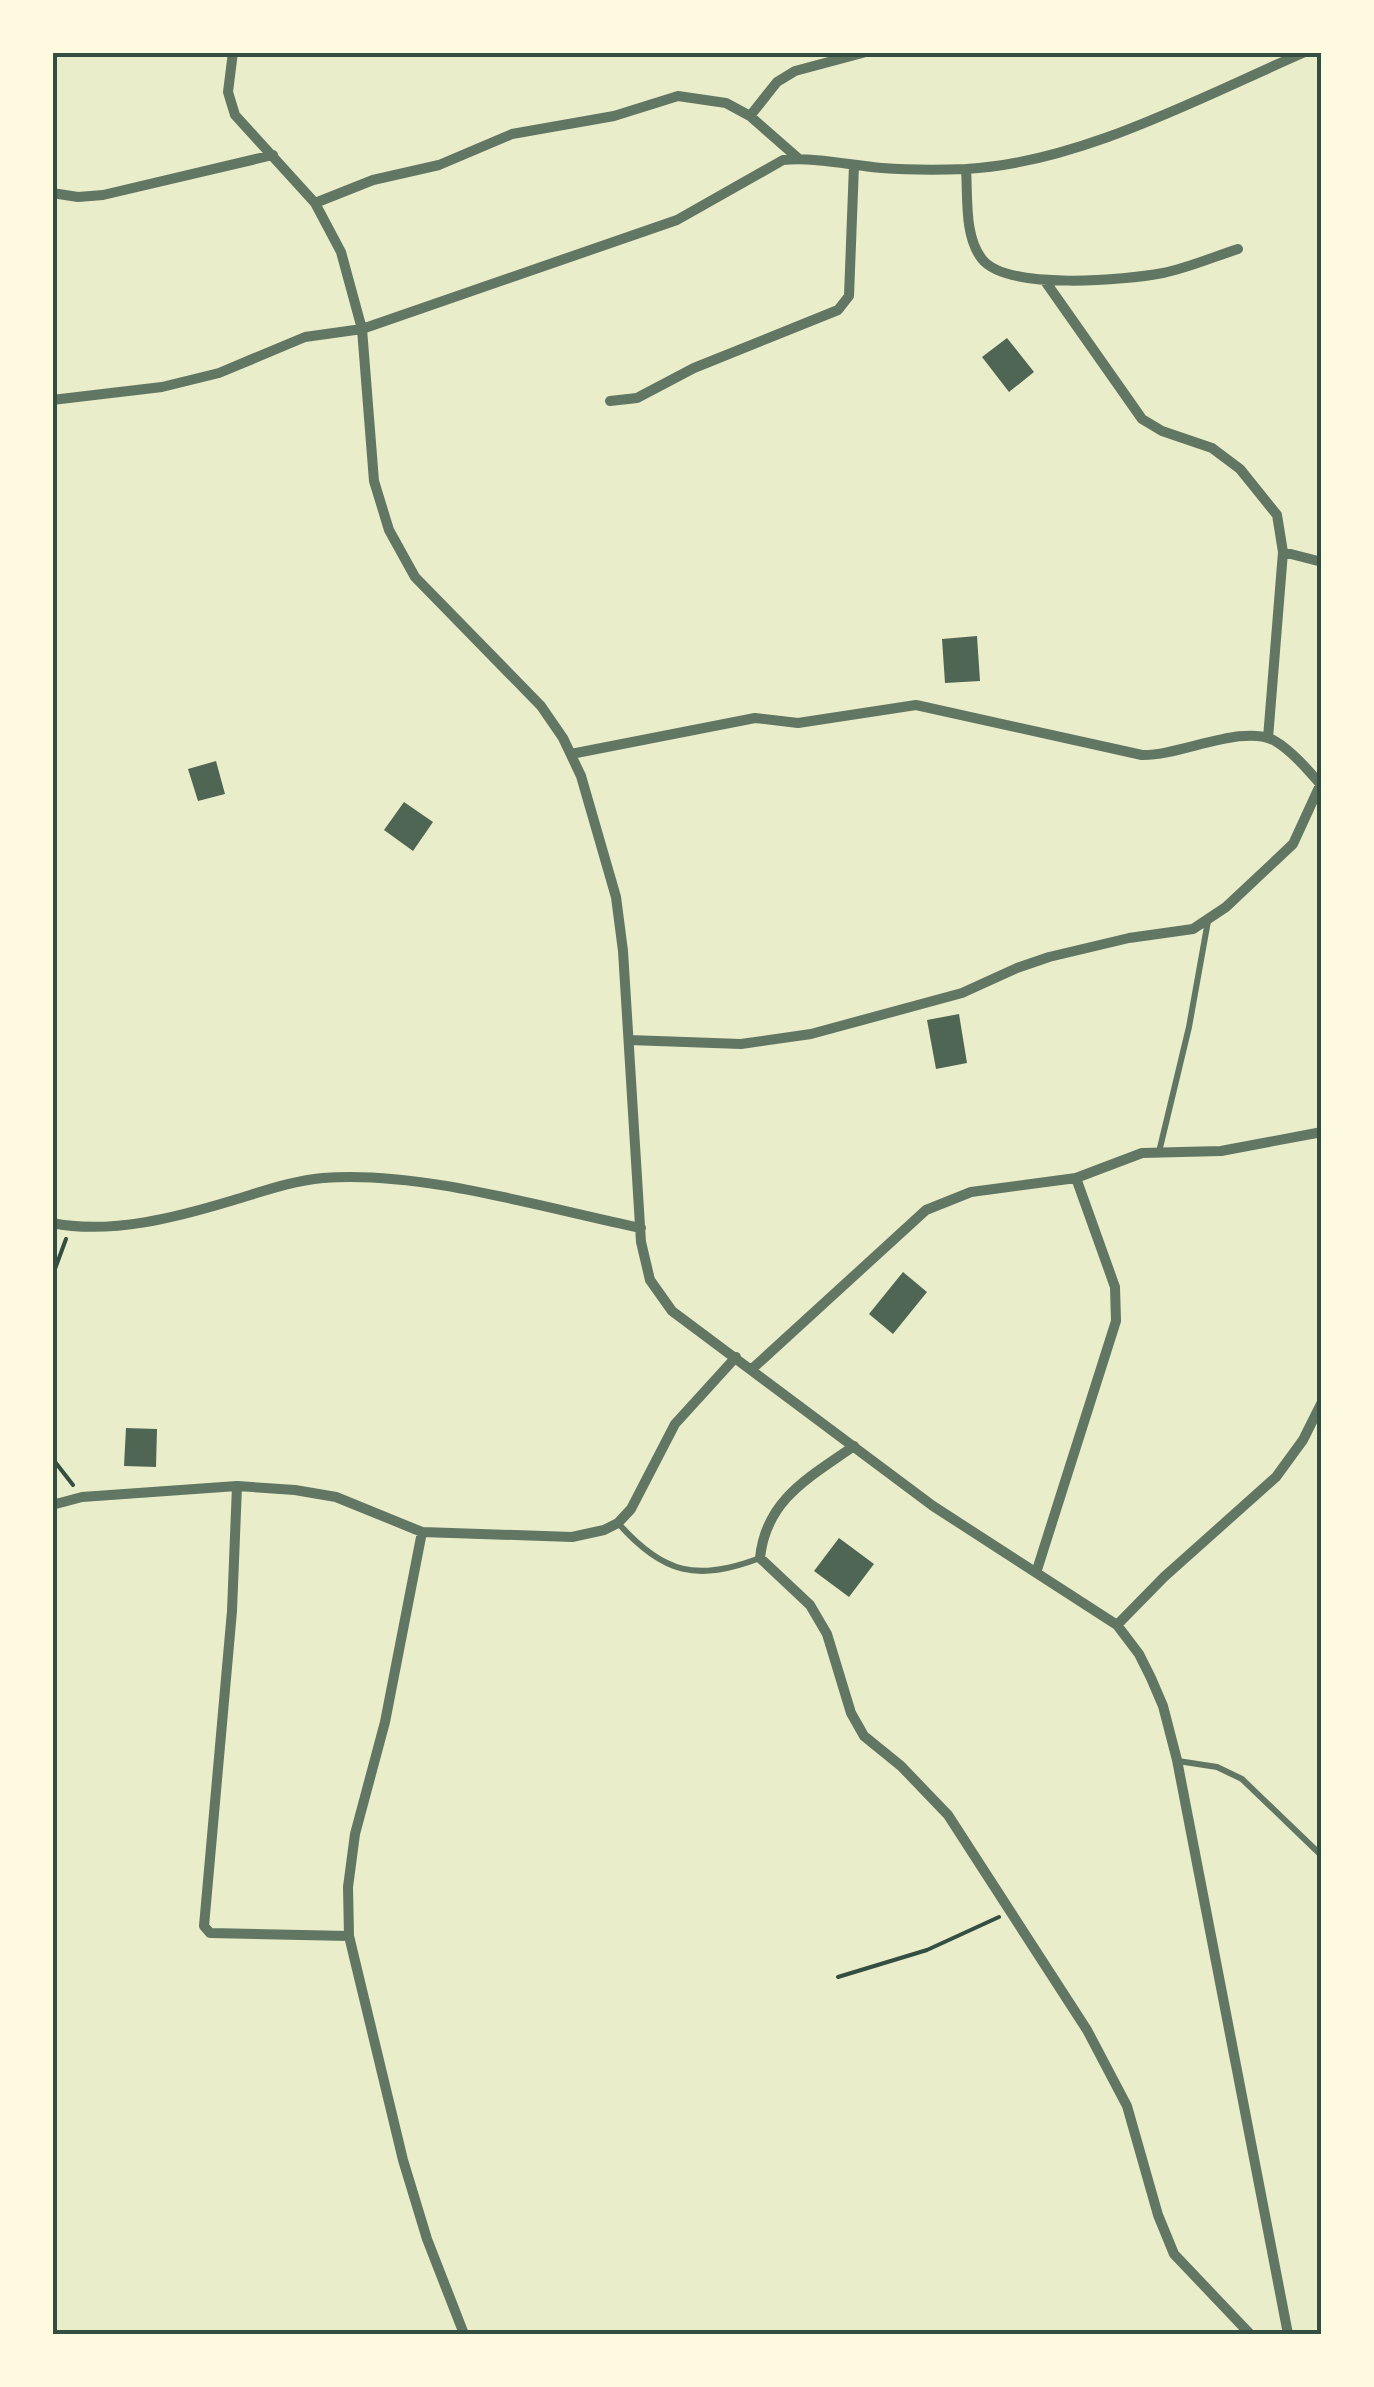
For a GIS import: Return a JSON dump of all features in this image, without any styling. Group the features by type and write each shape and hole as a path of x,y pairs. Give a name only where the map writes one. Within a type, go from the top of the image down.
{"street":[{"path":"233,52 228,92 235,114 315,203 340,252 362,329 374,480 388,530 415,577 541,706 571,754 616,896 641,1228 650,1280 672,1311 933,1506 1116,1625 1152,1678 1177,1760 1288,2334"},
{"path":"750,116 777,82 795,71 866,52"},
{"path":"52,400 162,387 219,373 305,337 362,329 638,236 677,220 782,160 966,169 1022,162 1090,144 1305,52"},
{"path":"315,203 373,180 439,164 512,134 614,116 678,96 726,104 750,116 800,159"},
{"path":"52,193 103,195 272,156"},
{"path":"610,401 636,398 694,368 838,310 849,296 854,164"},
{"path":"966,169 971,241 984,263 1005,275 1045,281 1143,276 1169,272 1238,249"},
{"path":"1045,281 1142,418 1162,431 1212,448 1240,469 1277,515 1283,552 1268,738"},
{"path":"1283,552 1322,562"},
{"path":"571,754 755,718 798,722 916,705 1142,755 1164,756 1220,738 1268,738 1321,783 1292,844 1208,921 1192,929 1130,938 1049,957 962,994 811,1034 740,1044 629,1040"},
{"path":"752,1369 926,1210 970,1192 1076,1178 1142,1153 1222,1151 1322,1132"},
{"path":"52,1224 70,1227 132,1223 185,1213 281,1184 371,1177 420,1182 641,1228"},
{"path":"1036,1573 1116,1321 1115,1287 1076,1178"},
{"path":"52,1505 82,1496 237,1486 295,1490 336,1498 422,1532 572,1537 604,1530 618,1523 631,1509 675,1424 736,1357"},
{"path":"1116,1625 1276,1477 1297,1449 1322,1402"},
{"path":"854,1446 790,1492 775,1512 760,1558 810,1605 828,1634 851,1713 864,1736 901,1766 948,1815 1012,1911 1087,2030 1127,2106 1158,2214 1174,2254 1250,2334"},
{"path":"237,1486 232,1611 204,1926 210,1933 348,1936"},
{"path":"422,1532 386,1722 355,1834 348,1887 348,1936 402,2160 464,2334"}],"lane":[{"path":"1159,1152 1208,921"},
{"path":"618,1523 647,1553 690,1570 709,1574 760,1558"},
{"path":"1177,1760 1217,1767 1242,1779 1322,1856"}],"path":[{"path":"52,1277 70,1227"},
{"path":"52,1458 82,1496"},
{"path":"838,1976 927,1950 1012,1911"}],"building":[{"path":"1007,338 1034,372 1009,392 982,357"},
{"path":"977,636 980,681 945,683 942,639"},
{"path":"216,761 225,794 198,801 188,769"},
{"path":"404,802 433,822 413,851 384,830"},
{"path":"959,1014 967,1063 936,1069 927,1020"},
{"path":"903,1272 927,1292 893,1334 869,1314"},
{"path":"126,1428 157,1429 156,1467 124,1466"},
{"path":"839,1538 874,1564 849,1597 814,1571"}]}
